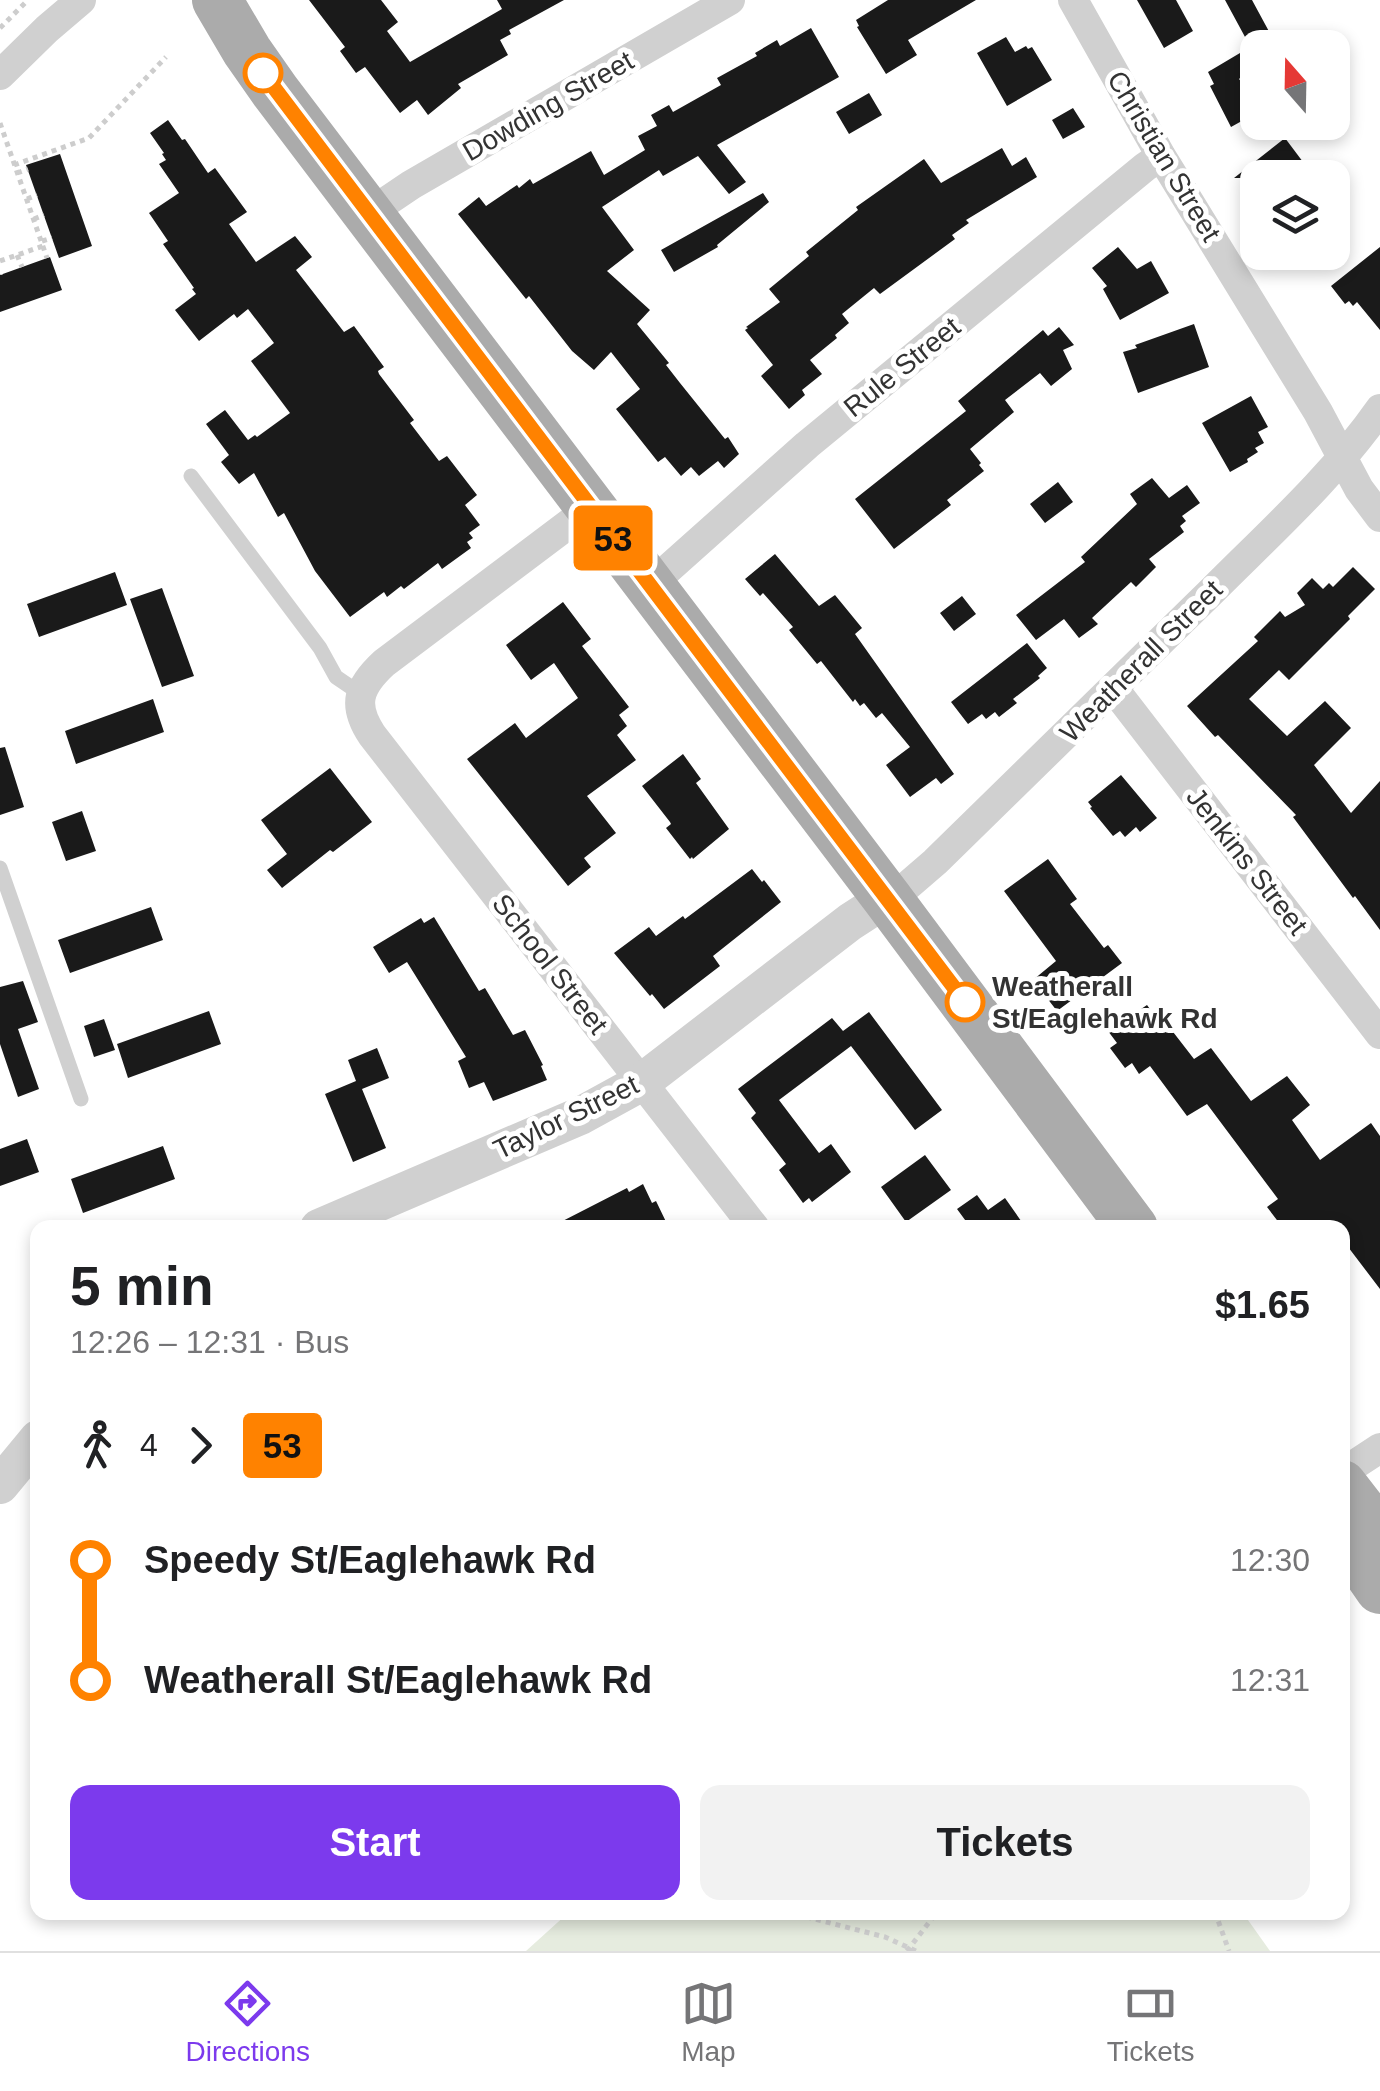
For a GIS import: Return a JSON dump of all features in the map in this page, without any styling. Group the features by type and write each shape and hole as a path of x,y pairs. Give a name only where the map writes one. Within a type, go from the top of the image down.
{"main road":[{"path":"217,0 256,64 1126,1220"},
{"path":"1350,1495 1380,1534"},
{"path":"1350,1546 1380,1589"}],"street":[{"path":"0,75 81,0"},
{"name":"Dowding Street","path":"368,214 411,185 730,0"},
{"name":"Christian Street","path":"1073,0 1162,156 1318,412 1359,490 1380,516"},
{"name":"Rule Street","path":"649,586 832,424 1162,156"},
{"name":"Weatherall Street","path":"887,898 935,862 1114,689 1343,458 1380,409"},
{"path":"360,694 384,662 590,508"},
{"name":"Jenkins Street","path":"1114,689 1380,1034"},
{"name":"School Street","path":"360,694 360,712 372,735 749,1220"},
{"name":"Taylor Street","path":"338,1220 580,1116 642,1082 850,922 887,898"},
{"path":"1350,1468 1380,1448"},
{"path":"0,1485 30,1449"}],"lane":[{"name":"School Street","path":"191,476 320,648 336,676 360,694"},
{"path":"0,868 82,1100"}],"path":[{"path":"0,28 28,0"},
{"path":"14,164 89,138 166,57"},
{"path":"0,124 48,258"},
{"path":"17,173 28,169"},
{"path":"27,199 37,195"},
{"path":"34,219 44,216"},
{"path":"0,261 52,238"},
{"path":"17,255 22,268"},
{"path":"820,1920 911,1950 932,1920"},
{"path":"1218,1920 1229,1951"}],"shaded area":[{"path":"560,1920 1248,1920 1270,1951 526,1951"}],"building":[{"path":"309,0 381,0 398,22 387,31 410,62 502,9 497,0 564,0 509,30 511,34 500,40 508,55 458,84 461,88 428,115 417,100 400,113 365,67 356,73 340,51 345,47"},
{"path":"888,0 976,0 908,40 917,55 886,74 856,20"},
{"path":"1137,0 1176,0 1193,31 1164,48"},
{"path":"1225,0 1252,0 1268,30 1241,30"},
{"path":"811,28 839,77 717,145 746,182 729,194 698,156 663,176 659,170 602,207 634,250 607,271 650,310 637,324 739,454 724,468 718,461 699,476 691,467 681,476 665,457 658,462 616,409 640,389 611,352 594,370 572,351 458,214 479,197 486,206 517,185 519,188 530,179 533,184 591,151 604,175 645,150 638,136 657,126 651,115 669,105 673,112 721,85 717,78 757,56 755,53 777,40 780,46"},
{"path":"1006,37 1015,52 1032,47 1052,80 1007,106 977,53"},
{"path":"1240,53 1240,122 1231,127 1210,86 1214,84 1208,72"},
{"path":"869,93 882,115 849,134 836,112"},
{"path":"1073,108 1085,127 1063,139 1052,120"},
{"path":"168,120 208,173 215,168 247,212 229,224 256,262 295,236 312,257 296,270 344,332 354,326 384,367 379,374 414,420 410,423 439,461 447,456 477,495 465,505 480,525 469,533 473,538 467,542 471,548 442,569 438,563 404,589 401,586 387,597 384,592 350,617 315,571 284,513 278,517 254,473 239,484 221,462 229,455 206,424 225,410 248,440 290,413 251,361 274,343 248,309 237,318 234,314 199,341 175,310 196,294 163,244 168,241 149,213 179,193 159,164 166,160 164,153 150,133"},
{"path":"1286,140 1302,160 1257,160"},
{"path":"1002,148 1012,166 1026,157 1037,177 966,220 969,223 952,235 955,239 880,294 874,288 842,314 849,323 810,360 822,374 802,390 805,395 789,409 761,376 773,365 745,330 780,302 769,289 809,256 806,252 858,210 856,207 924,159 941,183"},
{"path":"60,154 92,246 59,258 26,165"},
{"path":"763,193 769,202 718,247 674,272 661,250"},
{"path":"1118,247 1137,269 1151,261 1169,293 1120,320 1103,289 1107,286 1092,268"},
{"path":"1380,247 1380,330 1357,302 1353,306 1349,301 1345,304 1331,286"},
{"path":"50,257 62,290 0,312 0,275"},
{"path":"1194,324 1209,367 1138,393 1123,352"},
{"path":"1059,327 1074,345 1063,350 1072,369 1051,386 1040,373 1005,400 1014,412 970,449 984,471 947,500 951,505 894,549 855,499 966,411 958,401 1043,330 1048,336"},
{"path":"1251,396 1268,427 1258,432 1264,443 1255,448 1258,452 1248,462 1230,472 1202,423"},
{"path":"1152,478 1169,498 1187,485 1200,503 1182,516 1186,521 1180,526 1184,532 1149,559 1156,567 1136,587 1131,582 1092,618 1098,624 1079,638 1064,619 1036,640 1016,615 1085,562 1081,557 1137,504 1130,494"},
{"path":"1058,482 1073,502 1045,523 1030,504"},
{"path":"775,554 819,606 835,595 862,628 855,634 954,774 941,784 936,778 910,797 886,765 910,747 882,713 876,718 864,703 860,706 855,699 853,702 821,661 817,664 789,630 793,627 745,579"},
{"path":"1353,567 1375,589 1289,680 1279,670 1249,699 1287,736 1325,701 1351,728 1314,765 1351,813 1380,781 1380,930 1293,817 1296,815 1187,706 1258,641 1254,637 1280,611 1285,617 1305,605 1297,593 1312,578 1323,589 1329,583 1333,587"},
{"path":"115,572 127,605 39,637 27,604"},
{"path":"162,588 194,676 162,687 130,599"},
{"path":"962,596 976,614 954,631 940,613"},
{"path":"563,602 591,639 582,646 629,707 619,715 627,726 617,735 636,760 587,796 616,833 584,858 591,867 568,886 467,759 515,723 526,738 578,698 554,663 531,680 506,645"},
{"path":"1027,643 1047,668 1040,678 1013,699 1017,703 999,717 995,712 986,719 982,714 968,724 951,702"},
{"path":"153,699 164,732 76,764 65,731"},
{"path":"5,747 24,807 0,815 0,748"},
{"path":"683,754 701,779 696,783 729,829 693,859 666,828 670,822 642,786"},
{"path":"330,768 372,822 282,888 267,870 287,854 261,820"},
{"path":"1121,775 1157,818 1140,832 1136,827 1125,837 1120,831 1113,836 1088,802"},
{"path":"82,811 96,851 66,861 52,822"},
{"path":"1048,859 1077,899 1070,904 1104,948 1108,945 1122,963 1057,1011 1033,980 1056,961 1004,891"},
{"path":"752,869 781,902 713,956 720,966 664,1009 614,953 649,927 656,936 683,916 685,919"},
{"path":"151,907 163,940 70,973 58,940"},
{"path":"434,917 479,991 485,988 513,1035 525,1030 547,1080 493,1101 484,1082 469,1088 458,1061 466,1057 407,962 389,973 373,947 421,918 424,923"},
{"path":"23,981 38,1022 18,1029 39,1089 18,1097 0,1044 0,987"},
{"path":"1147,1005 1194,1059 1211,1048 1251,1101 1287,1076 1310,1105 1292,1120 1320,1160 1371,1123 1380,1136 1380,1289 1350,1250 1350,1220 1277,1220 1267,1207 1278,1199 1207,1104 1187,1116 1150,1066 1139,1074 1132,1063 1125,1068 1110,1048 1117,1043 1108,1031"},
{"path":"209,1011 221,1044 128,1078 117,1044"},
{"path":"869,1012 942,1110 915,1130 851,1046 779,1100 819,1153 831,1144 851,1172 812,1202 809,1198 803,1203 779,1170 786,1164 751,1118 756,1113 738,1089 832,1018 843,1031"},
{"path":"104,1019 115,1050 94,1057 84,1026"},
{"path":"377,1048 389,1078 362,1089 386,1148 353,1162 325,1094 356,1081 348,1060"},
{"path":"27,1139 39,1172 0,1186 0,1149"},
{"path":"163,1146 175,1179 83,1213 71,1179"},
{"path":"925,1155 951,1190 905,1220 881,1187"},
{"path":"643,1184 665,1220 565,1220 627,1188 629,1192"},
{"path":"977,1195 988,1210 1005,1198 1020,1220 965,1220 957,1209"}],"bus line":[{"name":"53","path":"263,73 965,1002"}],"place":[{"name":"Weatherall St/Eaglehawk Rd","path":"965,1002"}]}
